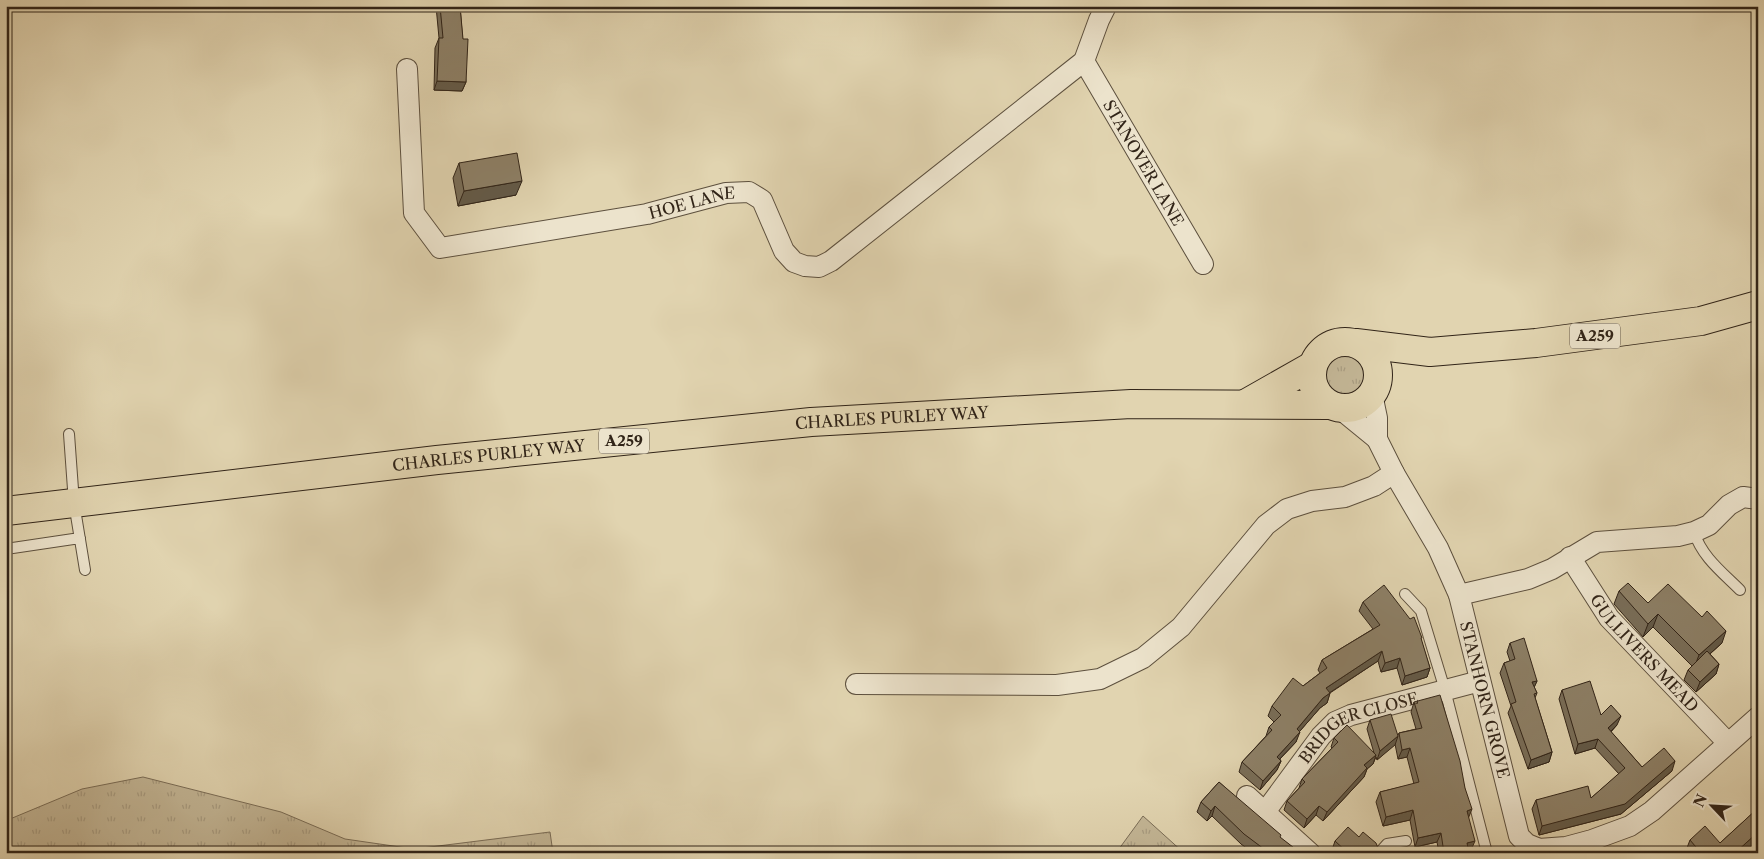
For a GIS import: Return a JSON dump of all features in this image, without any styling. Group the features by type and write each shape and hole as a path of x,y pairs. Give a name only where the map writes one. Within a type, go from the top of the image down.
{"main road":[{"name":"A259","path":"1356,343 1430,352 1536,343 1701,321 1758,305"},
{"path":"1346,341 1356,343 1366,349 1373,357 1377,367 1375,386 1358,406 1349,408 1334,406 1320,398 1314,388 1311,377 1312,366 1317,356 1325,348 1335,343 1346,341"},
{"name":"A259","path":"1375,386 1430,352"},
{"name":"CHARLES PURLEY WAY","path":"1243,404 1312,366"},
{"name":"CHARLES PURLEY WAY","path":"6,511 438,460 811,422 1131,404 1334,406"}],"street":[{"path":"1084,61 1106,6"},
{"name":"HOE LANE","path":"407,69 414,213 440,248 647,214 726,193 749,192 762,200 784,251 794,262 805,266 819,267 831,261 1084,61"},
{"name":"STANOVER LANE","path":"1084,61 1202,264"},
{"name":"STANHORN GROVE","path":"1375,386 1377,439 1394,474 1438,548 1458,595 1519,836 1527,844 1539,849 1567,850 1630,826 1652,811 1758,717"},
{"name":"STANHORN GROVE","path":"1334,406 1377,439"},
{"path":"856,684 1058,685 1100,679 1142,658 1181,627 1266,525 1287,509 1312,501 1345,496 1374,486 1394,474"},
{"path":"1458,595 1528,579 1552,569 1597,542 1678,536 1694,532 1709,525 1729,505 1743,497 1758,499"},
{"name":"GULLIVERS MEAD","path":"1570,557 1609,618 1728,743"},
{"name":"BRIDGER CLOSE","path":"1265,812 1322,736 1335,722 1351,715 1480,681"},
{"path":"1247,796 1310,853"}],"lane":[{"path":"69,434 74,503 85,570"},
{"path":"1694,532 1698,544 1710,561 1740,590"},
{"path":"6,549 80,538"},
{"path":"1405,594 1421,611 1445,690 1487,853"},
{"path":"1379,853 1387,844 1406,841"}],"green space":[{"path":"1341,354 1349,354 1360,360 1366,375 1360,390 1349,396 1341,396 1330,390 1324,379 1324,371 1330,360"},
{"path":"143,777 281,812 345,839 414,849 550,832 553,853 6,853 6,822 10,819 82,789"},
{"path":"1143,816 1184,853 1116,853"}],"building":[{"path":"440,6 460,6 463,39 468,39 466,82 437,81 439,38 443,38"},
{"path":"517,153 522,181 464,191 459,163"},
{"path":"1628,583 1648,603 1668,584 1702,617 1707,611 1726,631 1699,655 1658,614 1648,624 1619,591"},
{"path":"1384,585 1410,619 1414,617 1430,668 1405,676 1400,658 1385,663 1382,651 1326,688 1330,693 1323,698 1297,729 1300,732 1277,757 1281,761 1263,781 1242,762 1272,730 1269,727 1281,715 1272,706 1293,678 1303,686 1327,668 1322,660 1380,625 1363,602"},
{"path":"1524,638 1537,681 1532,682 1537,693 1534,694 1552,752 1531,760 1511,704 1516,702 1504,663 1515,659 1510,643"},
{"path":"1707,651 1719,664 1700,682 1688,670"},
{"path":"1590,681 1601,715 1611,705 1621,716 1608,728 1642,767 1664,748 1675,761 1625,804 1542,826 1536,800 1588,786 1591,798 1625,768 1598,739 1578,744 1562,690"},
{"path":"1440,695 1472,809 1467,811 1475,841 1467,843 1469,853 1444,853 1441,833 1418,838 1413,810 1386,817 1380,792 1419,782 1410,748 1402,750 1399,733 1422,728 1414,702"},
{"path":"1391,714 1398,736 1380,751 1370,720"},
{"path":"1347,725 1376,755 1364,765 1367,768 1327,812 1319,806 1307,819 1287,801 1305,782 1302,779 1338,742 1334,738"},
{"path":"1219,782 1298,851 1296,853 1268,853 1244,834 1215,806 1211,811 1201,802"},
{"path":"1758,805 1758,832 1735,853 1701,853 1690,840 1705,826 1720,843 1757,809"},
{"path":"1348,827 1359,837 1363,832 1376,843 1378,848 1387,853 1348,853 1335,841"}]}
